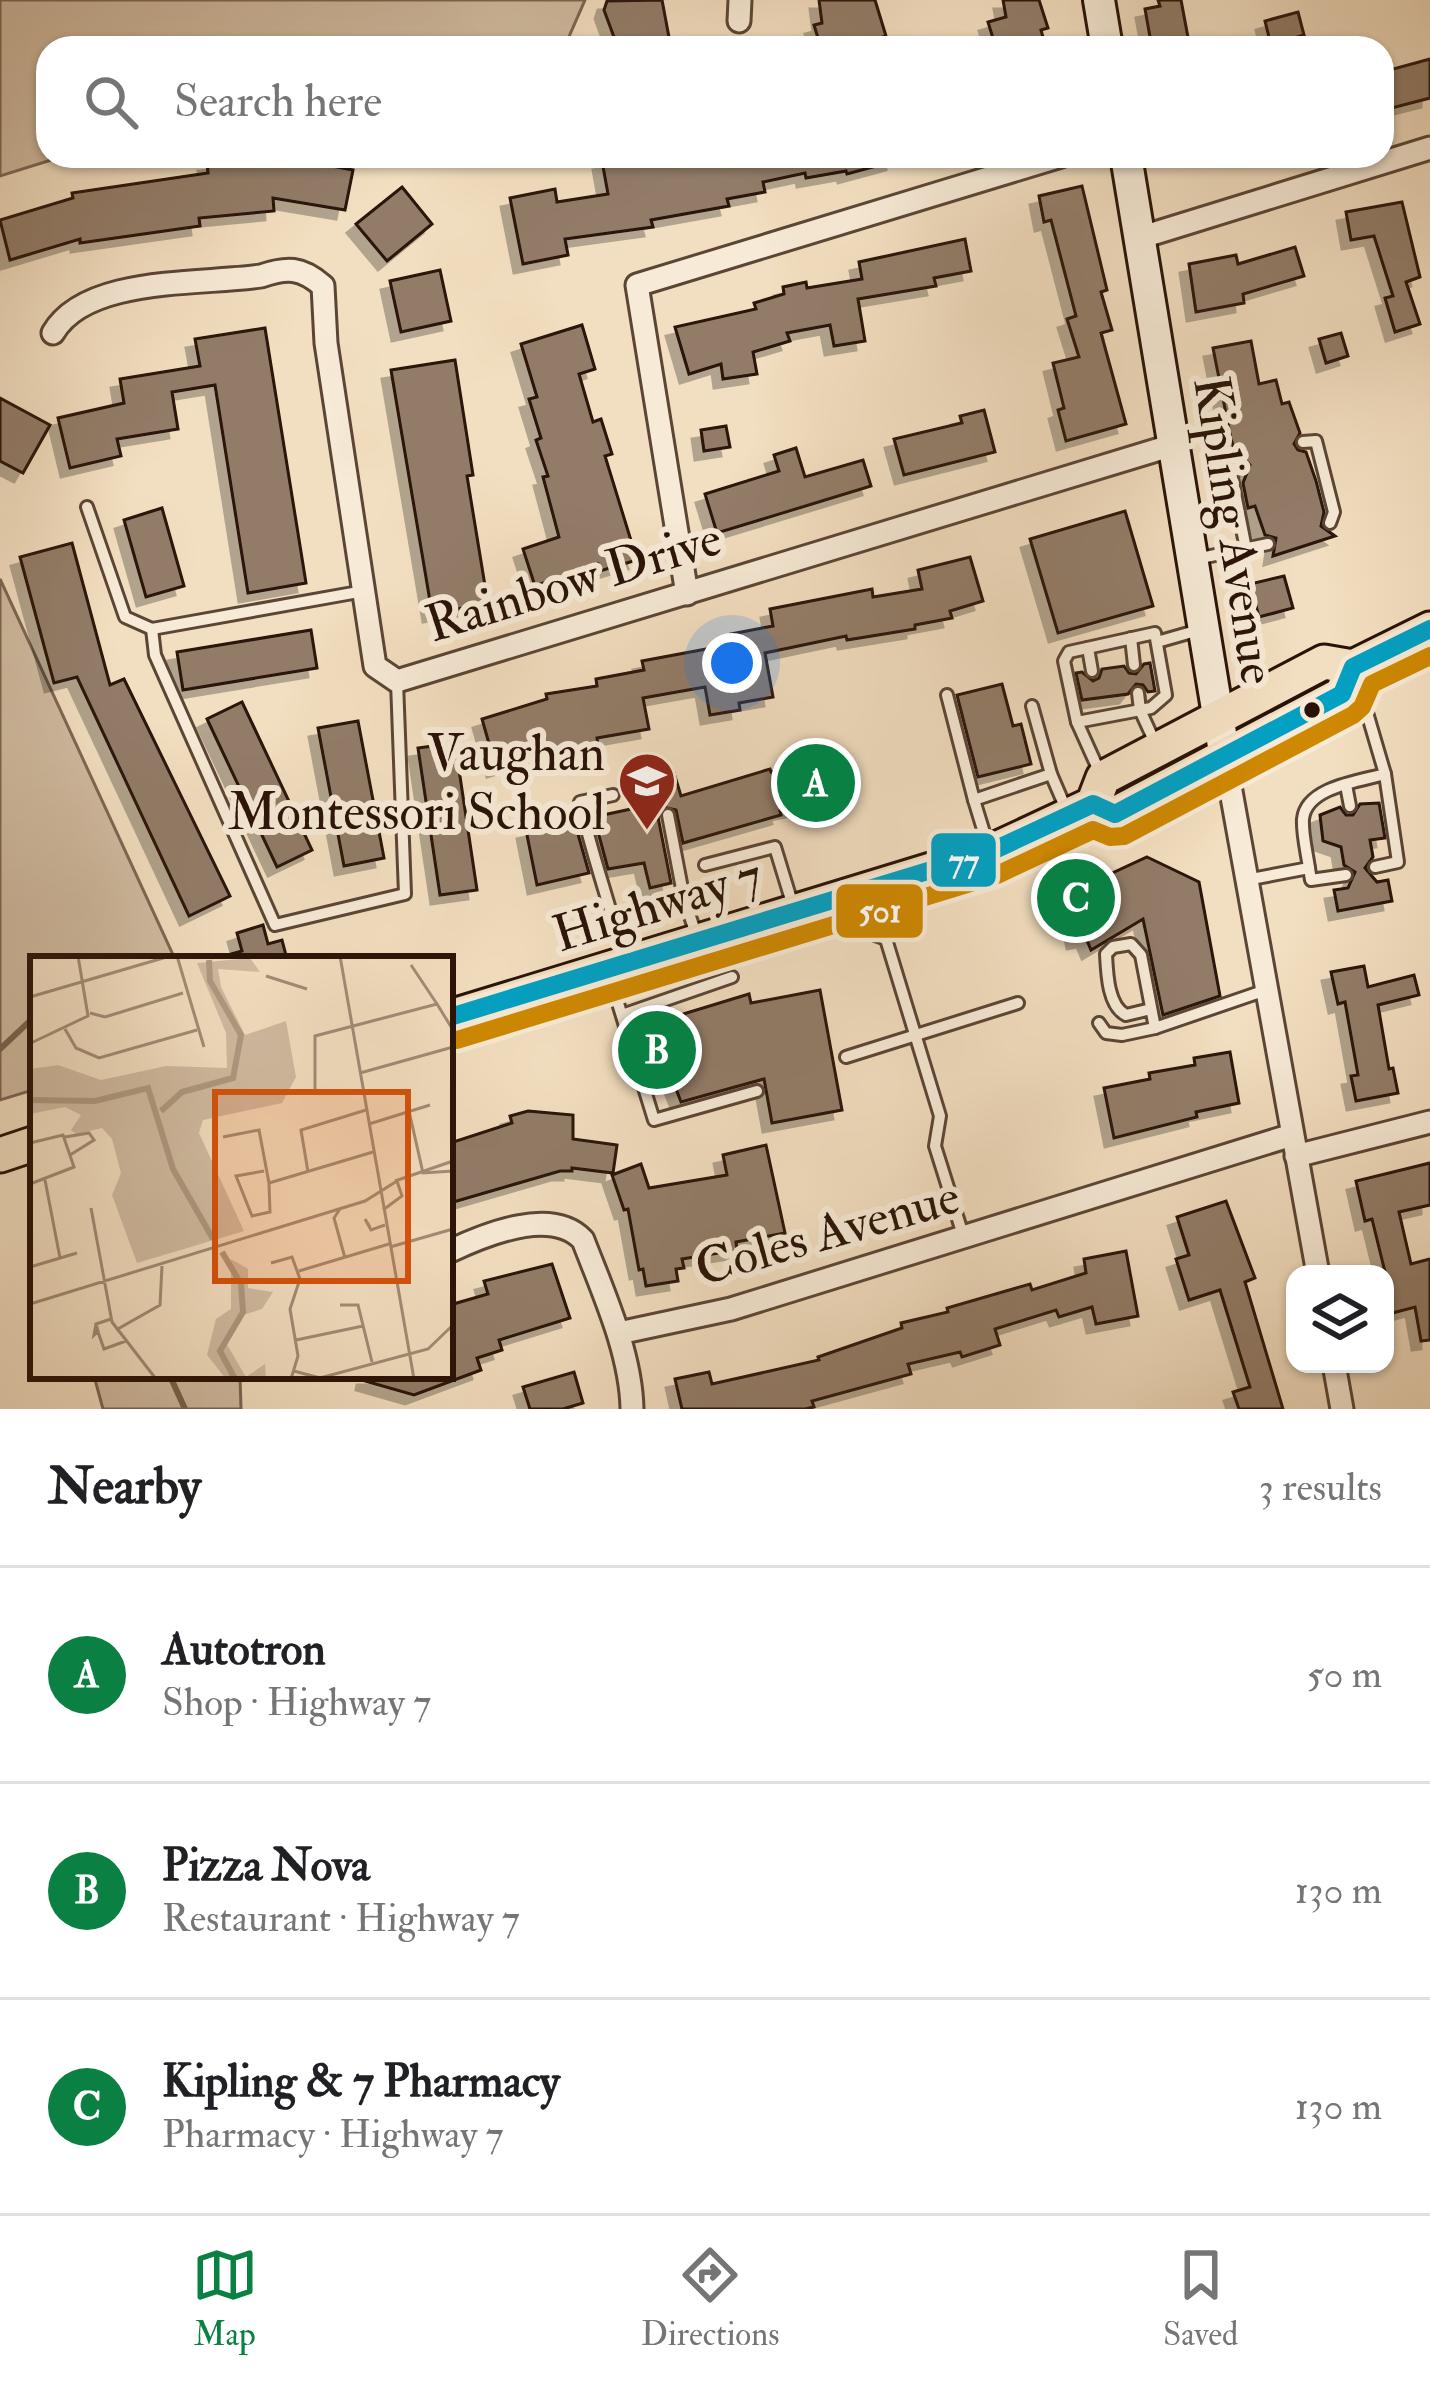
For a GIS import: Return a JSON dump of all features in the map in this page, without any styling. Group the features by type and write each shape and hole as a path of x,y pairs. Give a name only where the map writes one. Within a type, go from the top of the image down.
{"main road":[{"name":"Highway 7","path":"453,1016 990,852 1088,799 1159,749 1324,662 1353,667 1430,629"},
{"name":"Highway 7","path":"1088,799 1115,814 1342,694 1353,667"},
{"path":"0,1155 30,1145"}],"street":[{"path":"1099,0 1105,36"},
{"path":"1394,159 1430,148"},
{"path":"687,594 637,286 1022,168"},
{"name":"Kipling Avenue","path":"1128,168 1225,758 1316,1265"},
{"path":"1139,238 1365,168"},
{"name":"Rainbow Drive","path":"53,333 64,315 92,297 298,269 323,286 326,343 375,666 397,681 1173,445"},
{"name":"Coles Avenue","path":"619,1333 731,1309 1294,1145 1430,1122"},
{"path":"453,1250 538,1222 561,1224 583,1240 619,1333 632,1409"},
{"path":"1336,1373 1342,1409"}],"lane":[{"path":"1303,442 1316,441 1334,512 1330,523"},
{"path":"1240,467 1231,473 1246,549"},
{"path":"87,507 125,617 152,629 364,592"},
{"path":"1192,560 1268,544"},
{"path":"1156,642 1204,628"},
{"path":"152,629 155,655 275,926 405,894 397,681"},
{"path":"1032,706 1051,774 1088,799 1093,764 1077,722 1064,661 1069,652 1155,633 1166,694 1151,708 1077,722"},
{"path":"1131,638 1134,665"},
{"path":"1088,648 1092,670"},
{"path":"1353,667 1385,774 1398,862 1375,867"},
{"path":"1138,693 1140,710 1159,749"},
{"path":"947,695 990,852"},
{"path":"1098,698 1102,717"},
{"path":"974,800 1051,774"},
{"path":"1346,875 1311,880 1303,817 1309,803 1324,792 1385,774"},
{"path":"1346,785 1350,806"},
{"path":"613,795 580,802 595,868 605,881 622,1015 654,1120 757,1091"},
{"path":"668,815 684,899 699,944"},
{"path":"705,865 775,847 802,912 886,939"},
{"path":"1246,880 1309,868"},
{"path":"925,873 886,939 940,1116 935,1146 964,1238"},
{"path":"1151,1010 1126,1015 1114,1004 1106,962 1113,947 1131,944 1138,948 1155,1028"},
{"path":"622,1015 732,977"},
{"path":"1099,1023 1114,1035 1155,1028 1265,990"},
{"path":"846,1057 1018,1003"}],"shaded area":[{"path":"0,0 585,0 569,36 36,36 36,165 0,176"},
{"path":"0,579 174,956 30,956 30,1091 0,1100"},
{"path":"95,1379 240,1379 241,1409 103,1409"}],"building":[{"path":"662,0 669,36 614,36 604,10 607,1"},
{"path":"819,0 875,0 886,36 817,36 814,25 822,23"},
{"path":"1003,0 1039,0 1048,28 1041,30 1043,36 992,36 988,22 1006,17"},
{"path":"1158,0 1181,0 1188,36 1150,36 1145,9 1160,6"},
{"path":"1298,12 1304,35 1269,36 1265,21"},
{"path":"1430,59 1430,98 1394,107 1394,69"},
{"path":"208,168 353,170 345,210 273,198 274,211 199,218 200,226 80,243 80,239 10,260 0,220 73,198 72,193 208,173"},
{"path":"603,168 869,168 763,182 765,192 727,199 729,206 651,220 653,227 565,239 568,255 523,264 510,198 555,189 557,202 608,194"},
{"path":"1082,186 1107,290 1101,292 1112,330 1101,333 1126,424 1066,441 1053,363 1079,357 1067,319 1076,316 1051,220 1044,222 1039,196"},
{"path":"402,187 432,224 387,261 356,224"},
{"path":"1402,202 1420,277 1406,282 1420,324 1395,332 1385,298 1393,296 1374,236 1351,240 1346,212"},
{"path":"965,239 971,271 934,278 936,286 858,299 865,341 834,346 830,325 787,333 790,341 753,352 757,374 723,379 721,364 689,374 675,327 756,309 754,303 784,294 783,287 862,279 859,262"},
{"path":"1295,247 1304,276 1243,294 1244,303 1196,312 1189,264 1236,255 1238,264"},
{"path":"440,270 451,321 401,332 390,281"},
{"path":"582,325 595,369 579,374 593,422 601,419 612,454 605,456 637,560 600,571 598,564 535,586 523,549 559,537 529,399 537,397 521,344"},
{"path":"265,328 306,583 248,593 215,385 172,392 178,429 117,439 121,456 70,468 58,418 124,403 120,379 200,366 195,339"},
{"path":"1341,333 1348,356 1326,363 1319,339"},
{"path":"1251,341 1259,384 1276,380 1282,404 1289,402 1300,433 1294,444 1306,452 1324,512 1321,526 1335,536 1273,556 1276,538 1265,535 1255,506 1248,508 1243,483 1250,465 1237,458 1213,348"},
{"path":"455,360 473,475 467,476 488,604 432,613 391,370"},
{"path":"0,398 50,425 23,473 0,461"},
{"path":"984,410 995,452 904,475 894,439 962,423 960,416"},
{"path":"726,426 730,447 704,451 701,430"},
{"path":"796,448 805,477 863,460 871,486 717,533 705,494 779,471 774,455"},
{"path":"162,508 184,586 146,597 124,520"},
{"path":"1125,511 1153,606 1058,633 1030,539"},
{"path":"72,543 110,685 124,679 230,896 189,916 77,677 54,683 20,557"},
{"path":"970,557 983,601 950,611 952,618 915,625 915,629 847,640 846,636 765,653 773,697 710,715 705,687 643,698 649,729 597,738 598,745 556,749 496,768 482,719 547,699 546,694 597,686 596,679 644,670 642,661 733,644 731,634 773,626 770,609 872,589 873,597 922,589 918,570"},
{"path":"1284,576 1293,608 1259,617 1250,584"},
{"path":"311,630 317,668 183,690 177,652"},
{"path":"1150,663 1155,691 1136,684 1128,694 1082,700 1076,673 1093,681 1102,669 1124,666 1136,674"},
{"path":"1002,684 1013,726 1021,724 1031,764 978,777 957,695"},
{"path":"242,702 312,850 277,867 207,719"},
{"path":"358,721 384,858 344,866 318,728"},
{"path":"455,743 477,890 440,895 418,748"},
{"path":"824,762 832,800 780,811 781,815 683,843 676,810 663,807 658,817 671,883 650,888 644,863 608,869 594,817 664,802 656,777 674,773 681,796 770,769"},
{"path":"1379,803 1385,838 1370,840 1373,857 1365,868 1377,882 1388,880 1392,901 1338,911 1334,890 1348,888 1355,872 1344,865 1341,847 1323,841 1320,815 1340,807 1346,815 1353,815 1360,804"},
{"path":"574,820 589,873 537,885 526,830"},
{"path":"1147,857 1199,882 1220,996 1163,1015 1143,919 1091,950 1086,938 1076,940 1067,894"},
{"path":"263,925 268,944 282,940 286,956 231,956 242,951 237,933"},
{"path":"1364,966 1368,987 1414,975 1419,995 1378,1005 1398,1093 1356,1101 1351,1076 1358,1075 1345,1002 1338,1004 1331,972"},
{"path":"820,990 842,1110 772,1123 764,1079 681,1102 673,1081 654,1088 639,1039 661,1032 657,1022 749,994 751,1003"},
{"path":"1230,1052 1239,1103 1114,1138 1104,1088 1195,1065 1194,1058"},
{"path":"528,1111 573,1115 573,1139 617,1145 613,1173 572,1168 453,1202 453,1142 512,1123 510,1116"},
{"path":"766,1145 785,1233 736,1242 737,1250 682,1259 684,1268 676,1269 678,1281 646,1286 628,1209 624,1210 612,1175 641,1164 649,1188 727,1175 723,1155"},
{"path":"1430,1163 1430,1205 1399,1212 1411,1264 1430,1259 1430,1340 1421,1341 1415,1307 1394,1313 1394,1265 1383,1265 1372,1219 1365,1221 1356,1181"},
{"path":"1226,1201 1255,1278 1245,1282 1283,1409 1239,1409 1233,1392 1250,1387 1220,1290 1189,1300 1176,1259 1189,1255 1177,1217"},
{"path":"1126,1251 1138,1316 1096,1324 1092,1307 1059,1317 1056,1310 995,1329 1000,1345 962,1357 960,1352 908,1364 911,1374 812,1401 814,1407 805,1409 682,1409 675,1379 709,1372 712,1384 819,1360 902,1328 901,1323 1030,1284 1032,1290 1086,1273 1084,1259"},
{"path":"552,1264 570,1318 499,1340 502,1350 477,1358 481,1370 414,1395 365,1381 453,1379 453,1304 488,1294 484,1281"},
{"path":"574,1372 583,1403 563,1409 530,1409 523,1387"}],"waterway":[{"path":"0,1049 30,1021"},
{"path":"171,1379 185,1409"}],"transit line":[{"name":"77","path":"453,1016 990,852 1093,804 1115,814 1342,694 1353,667 1430,629"},
{"name":"501","path":"457,1040 997,875 1093,830 1110,837 1124,836 1353,715 1372,684 1430,656"}],"place":[{"name":"Autotron","path":"816,783"},
{"name":"Vaughan Montessori School","path":"647,832"},
{"name":"Kipling & 7 Pharmacy","path":"1076,898"},
{"name":"Pizza Nova","path":"657,1050"}]}
